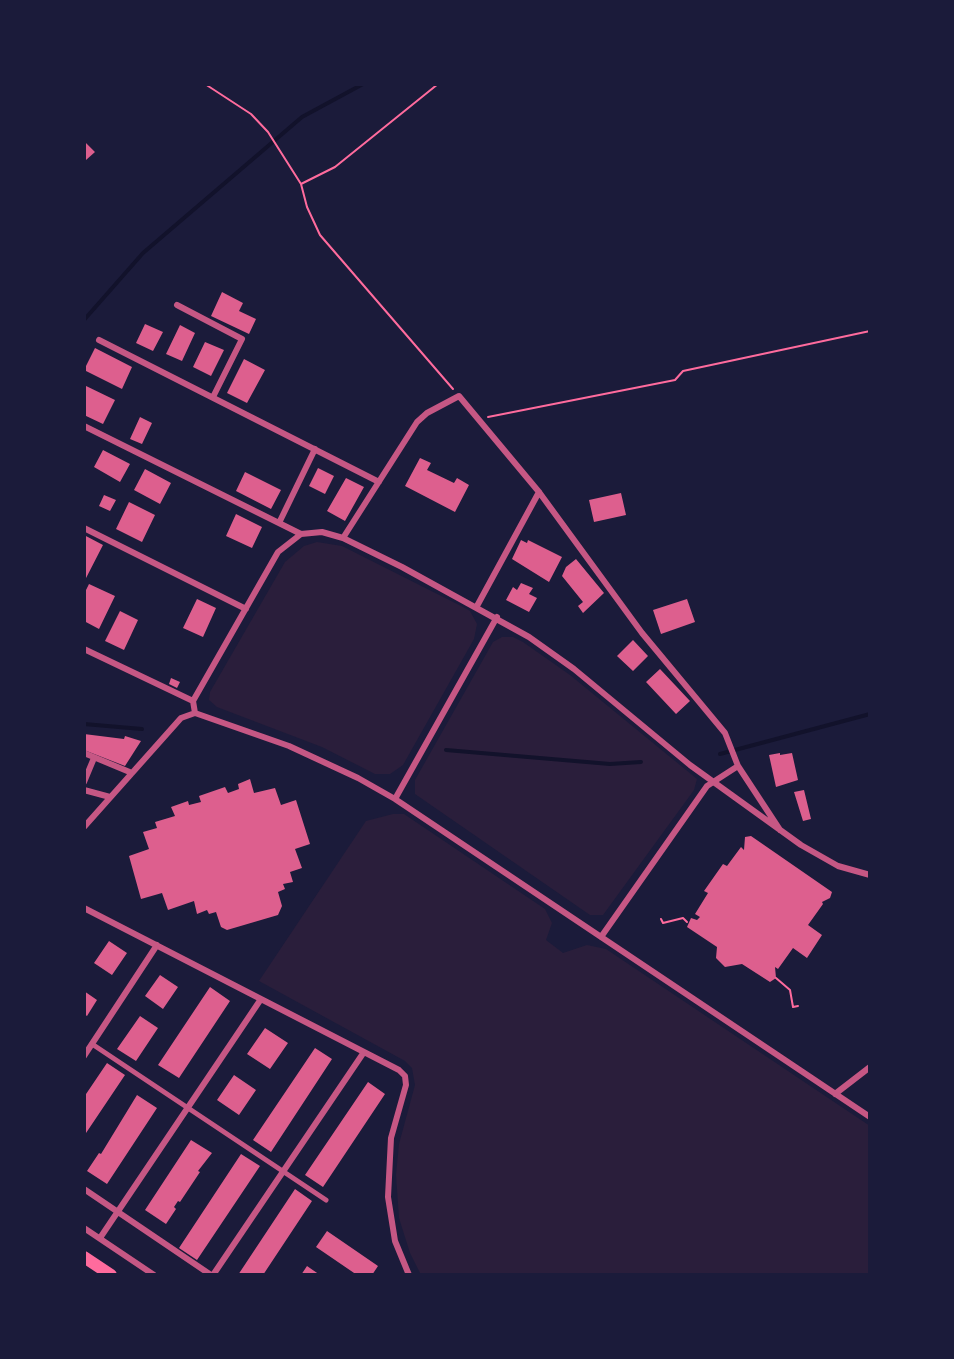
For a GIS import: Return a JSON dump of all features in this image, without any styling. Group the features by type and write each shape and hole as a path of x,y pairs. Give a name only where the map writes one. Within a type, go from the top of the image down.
{"main road":[{"path":"84,1257 111,1275"}],"street":[{"path":"177,305 242,339 213,398"},
{"path":"99,340 379,482"},
{"path":"343,538 417,422 427,413 459,396 539,492 642,633 725,733 738,766 781,830"},
{"path":"84,426 302,534"},
{"path":"279,523 315,449"},
{"path":"477,606 539,492"},
{"path":"84,528 246,609"},
{"path":"195,713 194,701 278,552 302,534 322,532 343,538 496,617 574,669 664,746 781,830 838,866 870,875"},
{"path":"395,799 496,617"},
{"path":"84,649 194,701"},
{"path":"84,827 181,718 195,713 289,746 358,778 395,799 870,1117"},
{"path":"84,753 132,773"},
{"path":"84,782 94,758"},
{"path":"601,937 712,782 738,766"},
{"path":"84,790 110,797"},
{"path":"84,908 399,1070 405,1076 406,1085 391,1138 388,1197 394,1241 409,1275"},
{"path":"84,1056 157,945"},
{"path":"100,1238 261,999"},
{"path":"84,1038 326,1200"},
{"path":"84,1189 212,1275 364,1052"},
{"path":"835,1094 870,1067"},
{"path":"84,1228 154,1275"}],"path":[{"path":"205,84 251,114 268,132 301,184 307,207 320,235 459,396"},
{"path":"301,184 335,167 438,84"},
{"path":"479,420 675,380 683,371 870,331"},
{"path":"662,918 663,923 683,918 687,922"},
{"path":"776,978 790,990 793,1007 798,1006"}],"shaded area":[{"path":"317,542 342,546 463,607 470,611 477,624 474,639 403,765 390,774 375,774 322,747 217,707 209,700 210,692 285,562 304,546"},
{"path":"502,637 513,637 523,642 570,675 697,779 694,790 603,915 590,915 415,794 415,780 493,642"},
{"path":"393,814 404,814 545,909 552,923 546,940 563,953 587,945 606,949 870,1126 870,1275 421,1275 410,1253 399,1218 396,1175 399,1144 415,1085 412,1068 405,1061 259,981 366,821"}],"building":[{"path":"84,141 95,152 86,160 84,158"},
{"path":"222,292 243,303 239,311 256,319 249,334 211,316"},
{"path":"145,324 163,332 153,351 136,343"},
{"path":"180,325 195,333 182,361 166,354"},
{"path":"205,342 224,350 211,376 193,367"},
{"path":"95,348 132,367 122,389 84,370"},
{"path":"244,359 265,370 247,403 227,393"},
{"path":"84,385 115,400 103,424 84,415"},
{"path":"140,417 152,423 142,444 130,439"},
{"path":"103,450 130,464 120,482 94,467"},
{"path":"420,458 431,463 427,470 454,483 457,478 469,485 455,512 405,486"},
{"path":"318,468 334,476 325,494 309,486"},
{"path":"145,469 171,483 160,504 134,490"},
{"path":"245,472 281,490 271,509 236,491"},
{"path":"346,478 364,487 345,521 327,511"},
{"path":"621,493 626,515 594,522 589,500"},
{"path":"104,495 116,500 110,511 99,506"},
{"path":"129,502 155,515 142,542 116,529"},
{"path":"236,514 262,527 252,548 226,536"},
{"path":"84,535 103,545 84,582"},
{"path":"521,540 527,543 528,540 562,557 549,582 512,559"},
{"path":"576,559 604,593 583,613 578,606 583,602 562,576 566,567"},
{"path":"521,583 533,588 529,594 537,598 529,612 506,600 513,587 517,590"},
{"path":"89,584 115,596 99,629 84,621 84,594"},
{"path":"197,599 216,608 203,637 183,628"},
{"path":"687,599 695,622 661,634 653,610"},
{"path":"120,611 138,620 124,650 105,641"},
{"path":"633,640 648,656 633,671 617,656"},
{"path":"660,669 690,701 676,714 646,682"},
{"path":"171,678 180,682 177,688 169,684"},
{"path":"84,734 124,739 125,736 141,741 125,766 84,750"},
{"path":"780,753 780,755 792,753 798,780 776,787 769,755"},
{"path":"250,779 254,793 275,788 281,805 296,800 310,844 295,849 302,868 290,872 293,882 283,884 285,889 278,892 282,906 278,915 227,930 221,927 216,912 209,914 207,910 197,914 194,901 168,910 162,893 141,899 129,856 149,849 143,832 157,828 155,822 175,816 171,807 188,801 189,805 201,802 199,796 225,787 228,793 239,789 238,784"},
{"path":"804,790 811,819 803,821 794,792"},
{"path":"751,836 832,892 830,898 822,902 823,904 808,925 822,935 807,958 793,948 778,969 775,967 776,978 770,982 742,964 725,967 716,958 717,947 687,927 691,918 697,920 700,917 695,914 708,893 704,891 723,864 727,866 741,847 744,850 745,837"},
{"path":"109,941 127,953 112,975 94,963"},
{"path":"160,975 178,987 163,1009 145,996"},
{"path":"210,987 230,1001 179,1078 158,1065"},
{"path":"84,991 97,1000 87,1016 84,1014"},
{"path":"140,1016 158,1028 136,1061 117,1049"},
{"path":"265,1028 288,1043 270,1069 247,1054"},
{"path":"315,1048 332,1059 271,1152 253,1140"},
{"path":"107,1063 125,1075 84,1136 84,1097"},
{"path":"234,1075 256,1090 239,1115 217,1100"},
{"path":"368,1082 385,1094 323,1187 305,1175"},
{"path":"137,1095 157,1108 107,1184 87,1171 99,1153 101,1154"},
{"path":"191,1140 212,1153 198,1171 200,1172 180,1202 178,1201 174,1207 176,1209 166,1224 145,1210"},
{"path":"241,1154 260,1166 197,1260 179,1248"},
{"path":"295,1189 312,1201 265,1272 263,1275 238,1275"},
{"path":"327,1231 378,1266 372,1275 357,1275 316,1247"},
{"path":"307,1266 320,1275 301,1275"}],"waterway":[{"path":"84,320 143,253 302,117 363,84"},
{"path":"720,754 870,714"},
{"path":"84,724 142,729"},
{"path":"446,750 610,764 641,762"}]}
